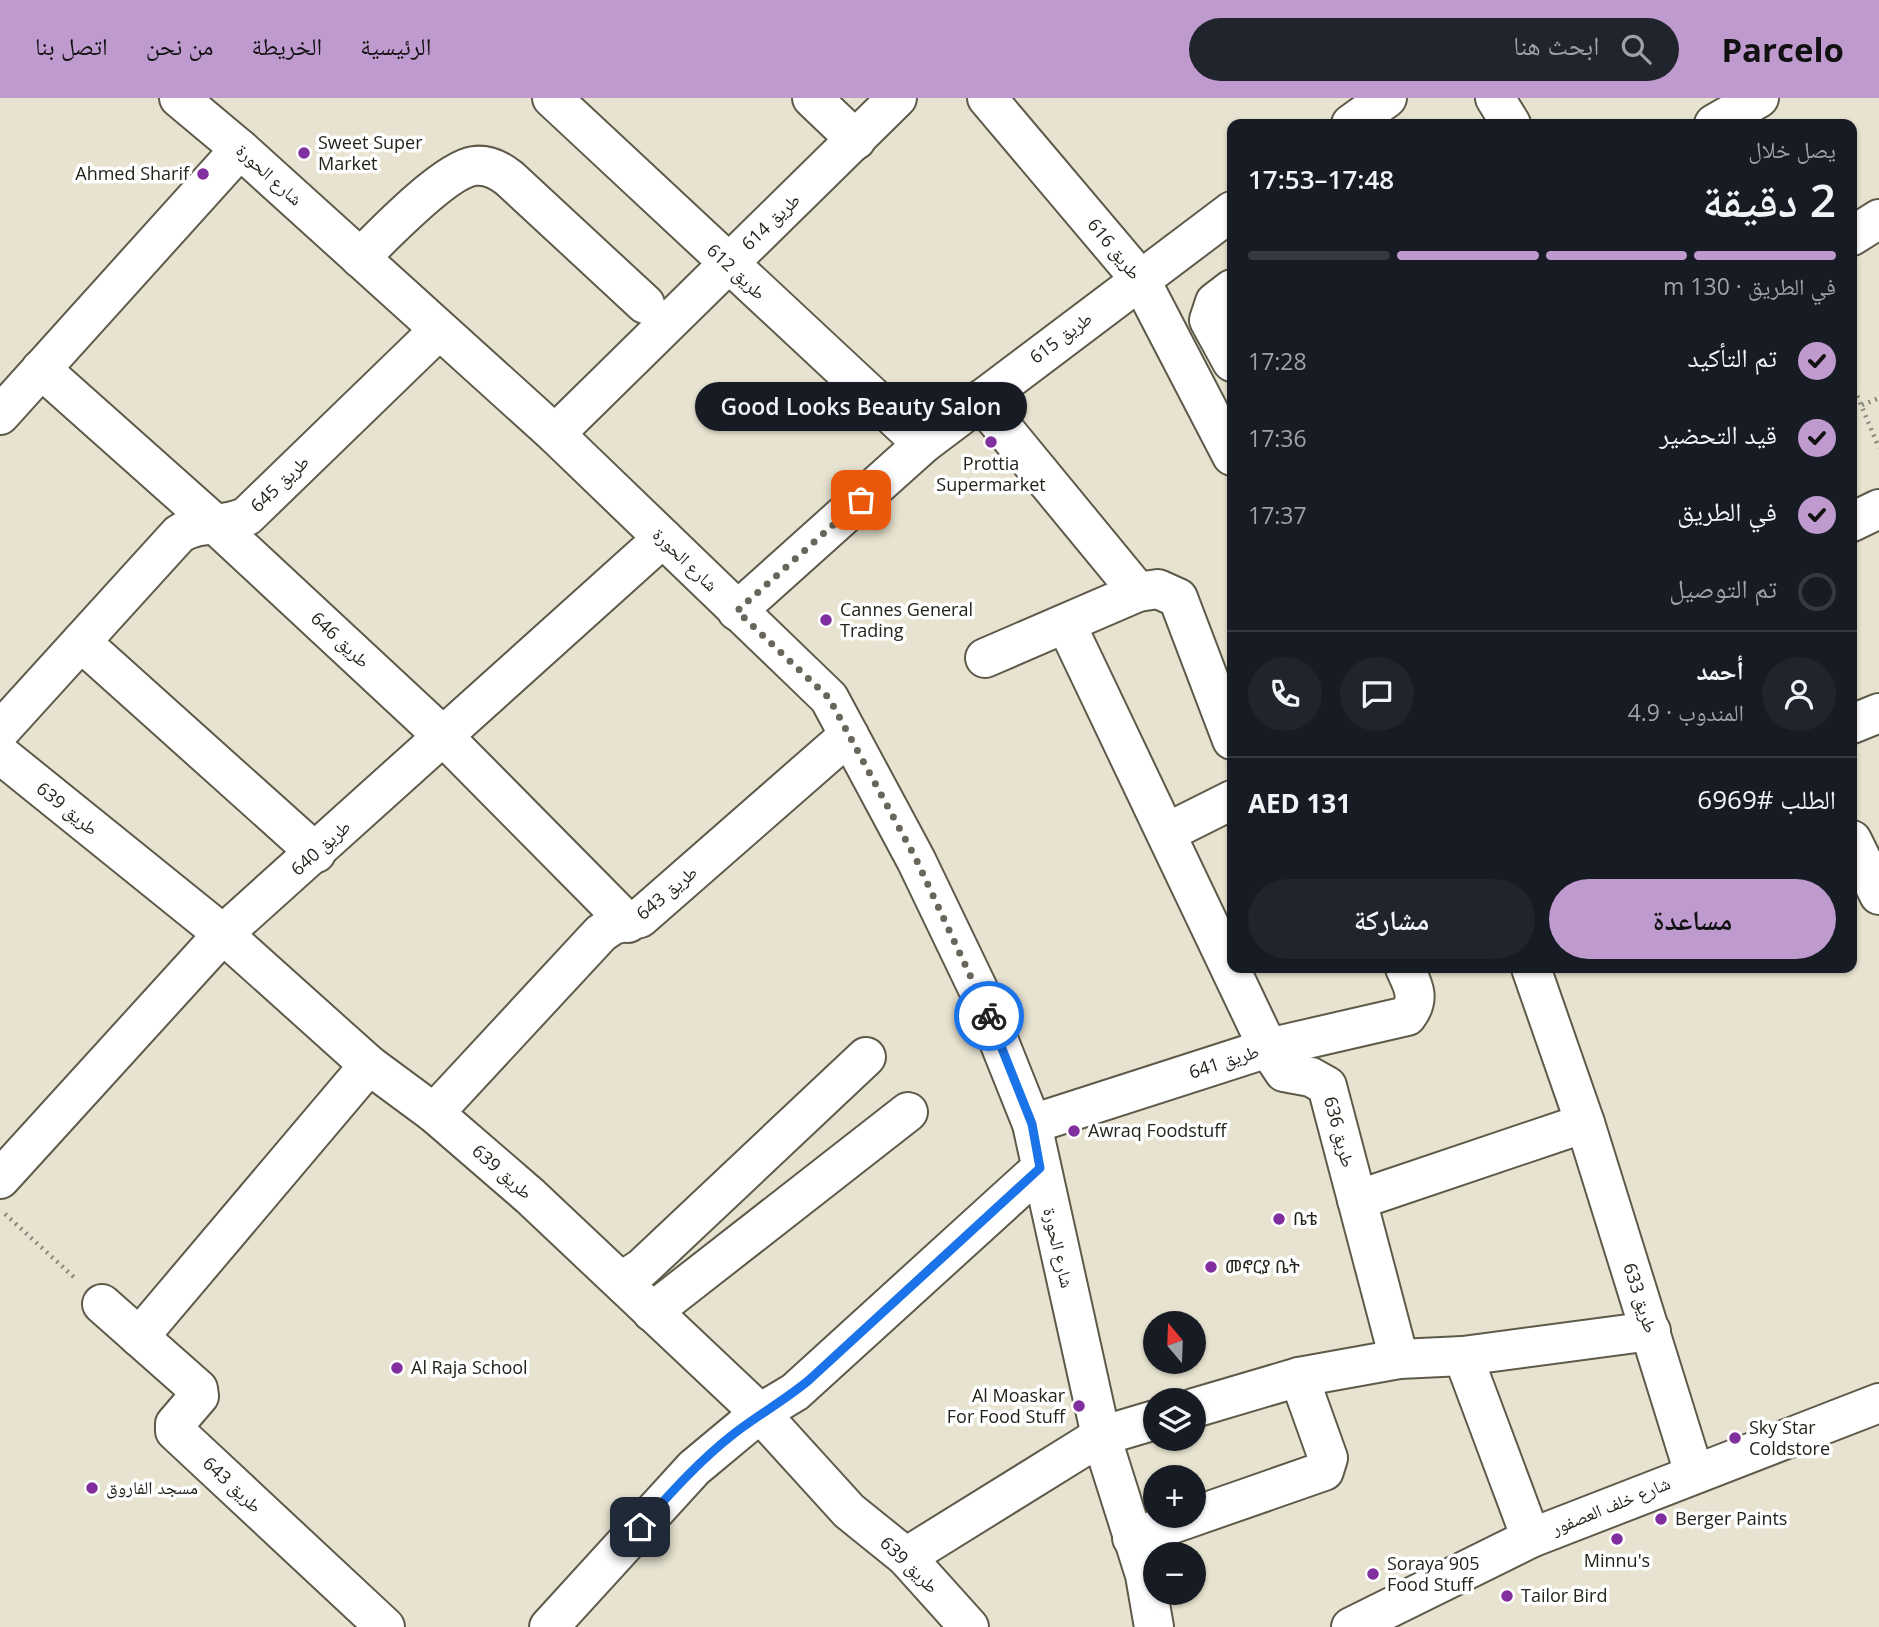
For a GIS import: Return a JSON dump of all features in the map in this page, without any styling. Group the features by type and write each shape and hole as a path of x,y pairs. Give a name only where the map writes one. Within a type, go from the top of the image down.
{"street":[{"name":"شارع الحورة","path":"179,98 240,149 555,434 829,698 916,859 973,978 1032,1124 1101,1436 1146,1575 1149,1621"},
{"name":"طريق 612","path":"552,98 923,444"},
{"path":"812,98 856,140"},
{"name":"طريق 614","path":"555,434 897,98"},
{"name":"طريق 616","path":"987,98 1140,279 1227,446"},
{"path":"1358,119 1387,98"},
{"path":"1495,98 1508,119"},
{"path":"1723,119 1759,98"},
{"path":"0,415 240,149"},
{"path":"360,258 449,177 474,166 486,166 509,178 645,304"},
{"name":"طريق 615","path":"737,611 923,444 1227,215"},
{"path":"1857,233 1879,219"},
{"path":"1227,293 1215,302 1209,320 1227,353"},
{"name":"طريق 645","path":"0,731 179,534 201,524 238,521 247,516 439,330"},
{"name":"طريق 646","path":"41,369 215,524 444,737 628,923"},
{"path":"980,400 1138,592"},
{"path":"1857,520 1879,509"},
{"name":"طريق 640","path":"0,1178 223,934 663,538"},
{"path":"985,658 1138,592 1158,589 1178,597 1227,727"},
{"name":"طريق 636","path":"1066,624 1166,834 1221,924"},
{"path":"81,642 316,853"},
{"path":"1857,722 1879,713"},
{"name":"طريق 643","path":"434,1113 601,933 613,925 640,918 849,735"},
{"name":"طريق 639","path":"0,754 223,934 369,1065 434,1113 622,1282 760,1413 849,1511 906,1557 969,1627"},
{"path":"1166,834 1227,803"},
{"path":"1857,850 1879,895"},
{"name":"طريق 636","path":"1240,973 1268,1048 1284,1072 1311,1077 1327,1086 1399,1359"},
{"name":"طريق 641","path":"1032,1124 1268,1048 1407,1016 1416,1005 1416,994 1407,973"},
{"name":"طريق 633","path":"1533,973 1585,1123 1694,1473"},
{"path":"622,1282 642,1268 866,1057"},
{"path":"139,1337 369,1065"},
{"path":"652,1312 908,1112"},
{"path":"1357,1200 1585,1123"},
{"path":"549,1627 694,1468 760,1413 783,1402 809,1380 1040,1168"},
{"name":"طريق 643","path":"102,1304 198,1389 199,1396 175,1424 175,1431 385,1627"},
{"path":"1206,1404 1299,1377 1399,1359 1463,1356 1651,1331"},
{"path":"1463,1356 1531,1538"},
{"path":"1132,1538 1324,1471 1328,1458 1299,1377"},
{"name":"شارع خلف العصفور","path":"1351,1627 1531,1538 1879,1403"},
{"path":"906,1557 1101,1436 1143,1424"}],"path":[{"path":"1857,394 1879,447"},
{"path":"1862,405 1879,398"},
{"path":"0,1209 102,1304"}],"way so far":[{"path":"861,500 737,611 829,698 916,859 989,1016"}],"place":[{"name":"Sweet Super Market","path":"304,153"},
{"name":"Ahmed Sharif","path":"203,174"},
{"name":"Prottia Supermarket","path":"991,442"},
{"name":"Good Looks Beauty Salon","path":"861,500"},
{"name":"Cannes General Trading","path":"826,620"},
{"name":"Awraq Foodstuff","path":"1074,1131"},
{"name":"ቤቴ","path":"1279,1219"},
{"name":"መኖርያ ቤት","path":"1211,1267"},
{"name":"Al Raja School","path":"397,1368"},
{"name":"Al Moaskar For Food Stuff","path":"1079,1406"},
{"name":"Sky Star Coldstore","path":"1735,1438"},
{"name":"مسجد الفاروق","path":"92,1488"},
{"name":"Berger Paints","path":"1661,1519"},
{"name":"Minnu's","path":"1617,1539"},
{"name":"Soraya 905 Food Stuff","path":"1373,1574"},
{"name":"Tailor Bird","path":"1507,1596"}],"route":[{"path":"640,1527 694,1468 760,1413 783,1402 809,1380 1040,1168 1032,1124 989,1016"}]}
